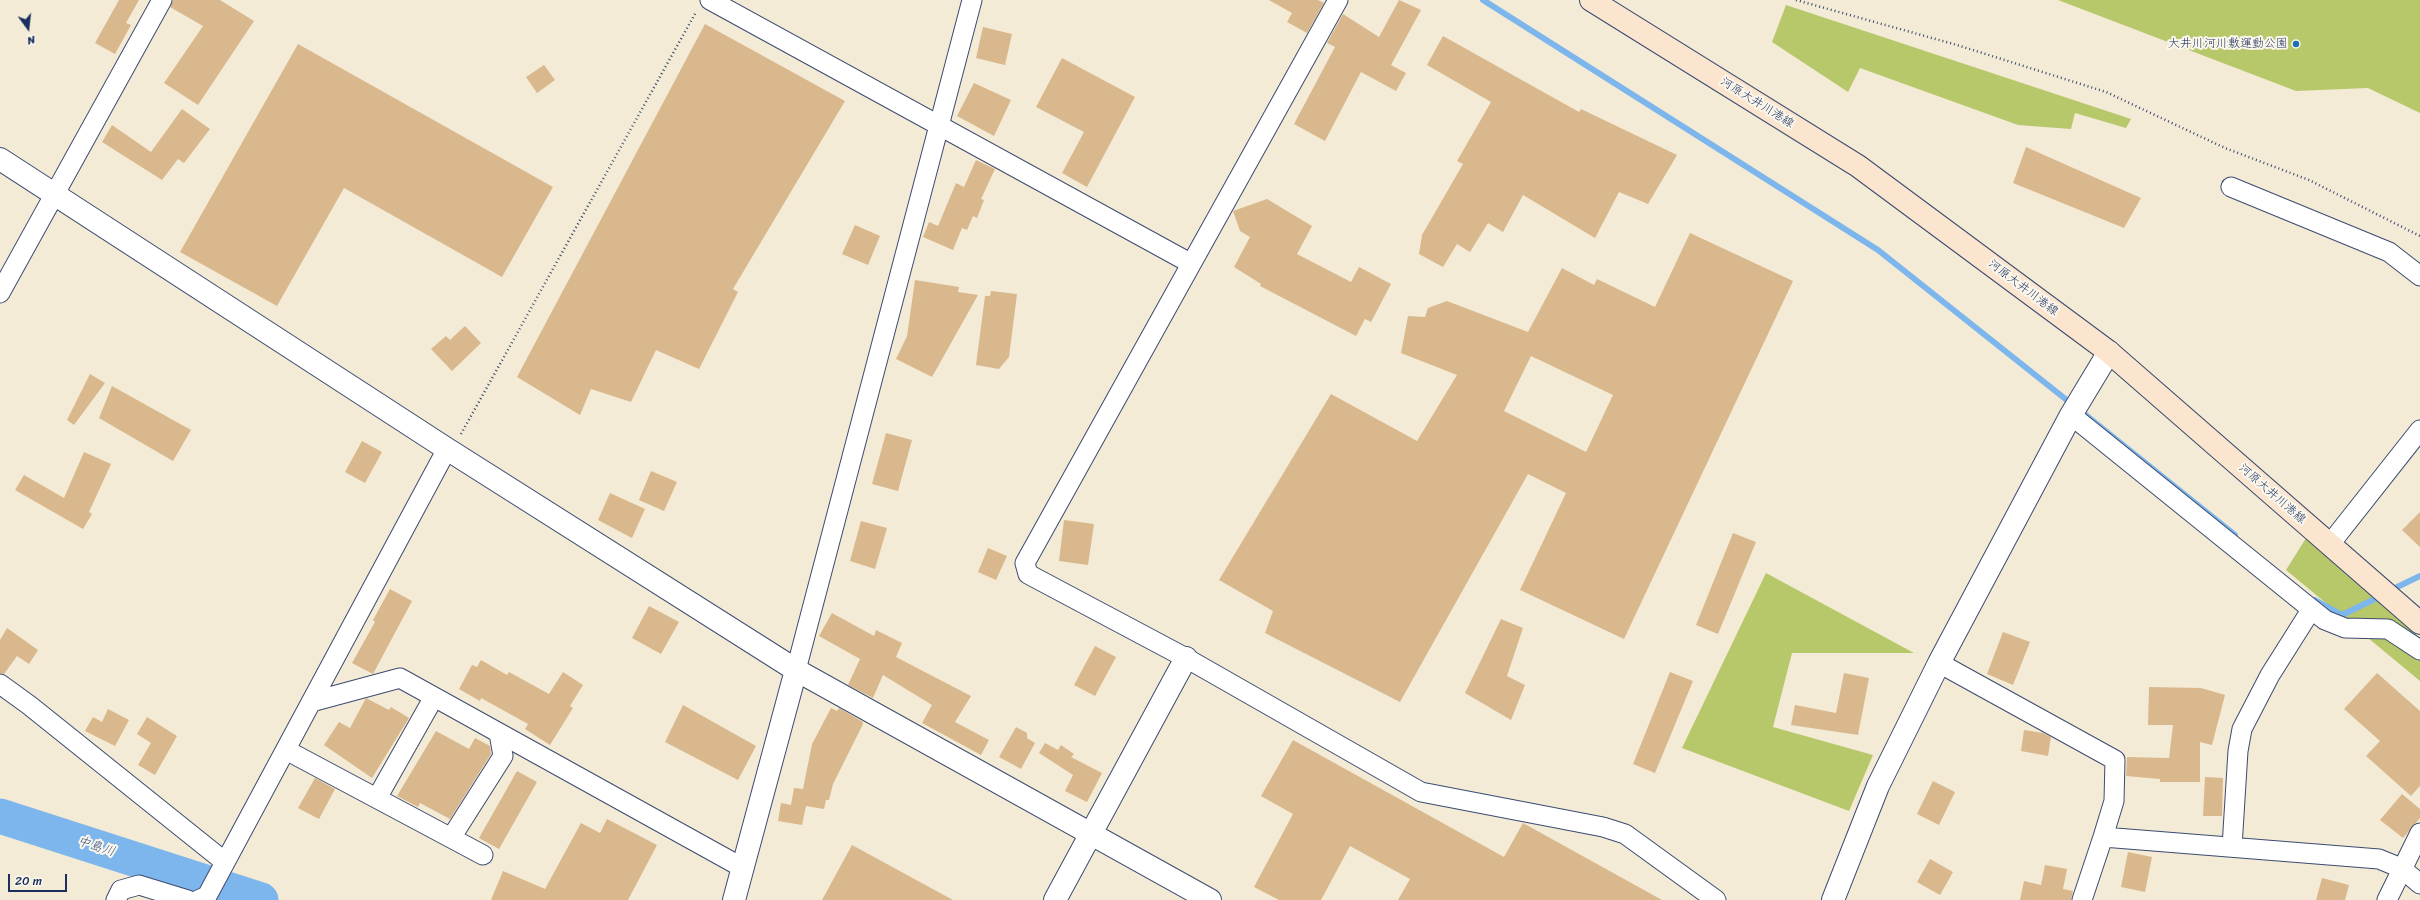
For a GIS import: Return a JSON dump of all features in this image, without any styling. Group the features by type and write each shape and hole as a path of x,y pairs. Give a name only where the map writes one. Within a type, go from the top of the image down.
{"main road":[{"name":"河原大井川港線","path":"1591,0 1858,166 2108,352 2420,623"}],"street":[{"path":"0,293 162,0"},
{"path":"734,900 972,0"},
{"path":"1338,0 1190,263 1025,563 1028,574 1186,658 1421,792 1603,827 1626,834 1716,900"},
{"path":"704,4 939,127 1190,263"},
{"path":"0,159 449,451 796,670 1090,835 1210,900"},
{"path":"2231,187 2389,252 2420,276"},
{"path":"1833,900 1878,786 1939,663 2075,408 2108,352"},
{"path":"2075,408 2311,610 2325,620 2345,628 2388,629 2420,650"},
{"path":"2330,544 2420,430"},
{"path":"202,898 225,863 311,702 449,451"},
{"path":"2232,847 2238,751 2242,729 2270,675 2311,610"},
{"path":"1055,900 1186,658"},
{"path":"1939,663 2115,760 2114,800 2082,900"},
{"path":"311,702 400,678 743,868"},
{"path":"0,684 29,705 225,863"},
{"path":"377,798 434,697"},
{"path":"451,838 503,756 500,733"},
{"path":"286,750 483,856"},
{"path":"2387,900 2401,868 2420,833"},
{"path":"2103,837 2379,859 2401,868 2420,884"},
{"path":"116,900 121,890 139,885 188,900"}],"path":[{"path":"1796,0 1957,45 2106,92 2225,148 2309,180 2420,236"},
{"path":"449,451 704,4"}],"green space":[{"name":"大井川河川敷運動公園","path":"2058,0 2420,0 2420,113 2368,88 2296,91"},
{"path":"1786,5 2131,119 2126,128 2075,113 2071,129 2018,125 1860,68 1848,92 1772,42"},
{"path":"2308,535 2420,638 2420,681 2286,570"},
{"path":"1766,573 1914,653 1792,653 1773,727 1873,755 1849,811 1682,748"}],"building":[{"path":"119,0 139,0 126,23 131,25 115,54 95,43"},
{"path":"173,0 220,0 254,21 198,105 164,83 203,26 170,7"},
{"path":"1269,0 1318,0 1324,3 1307,33 1287,22 1292,13"},
{"path":"1399,0 1421,10 1391,65 1406,73 1396,91 1361,72 1325,141 1294,124 1335,47 1327,43 1343,14 1379,37"},
{"path":"705,24 845,101 733,289 738,292 699,369 656,350 631,402 591,389 580,415 517,377"},
{"path":"983,27 1012,34 1005,65 976,58"},
{"path":"1443,36 1579,112 1581,109 1677,155 1648,204 1619,192 1595,238 1523,195 1503,232 1488,223 1470,252 1457,244 1443,267 1419,254 1422,235 1463,164 1457,161 1491,102 1427,65"},
{"path":"298,44 553,187 502,277 344,188 277,306 180,252"},
{"path":"1062,58 1135,97 1087,187 1062,173 1084,132 1036,107"},
{"path":"544,65 555,80 537,93 526,77"},
{"path":"974,83 1011,100 994,136 957,116"},
{"path":"182,109 210,129 184,163 178,159 162,180 102,142 112,125 151,152"},
{"path":"2026,147 2141,198 2124,228 2013,183"},
{"path":"976,160 995,169 981,199 984,200 977,218 973,216 967,230 962,228 953,250 923,237 929,222 938,226 956,183 964,187"},
{"path":"1267,199 1312,226 1297,254 1351,282 1359,267 1391,284 1371,322 1365,319 1356,336 1260,286 1261,284 1234,267 1250,237 1240,231 1233,211"},
{"path":"855,225 880,236 868,265 842,254"},
{"path":"1690,233 1793,281 1624,639 1520,590 1566,493 1528,474 1400,702 1265,633 1273,611 1219,580 1331,394 1417,441 1457,375 1401,353 1408,316 1425,317 1428,308 1447,301 1528,332 1562,268 1594,285 1597,279 1655,307","holes":["1531,356 1613,395 1586,452 1504,411"]},
{"path":"915,280 959,287 958,292 978,295 932,377 896,359 907,336"},
{"path":"991,291 1017,294 1009,357 999,369 976,365 985,296 990,296"},
{"path":"465,326 481,343 452,371 431,349 446,336 450,340"},
{"path":"90,374 105,383 74,425 67,420"},
{"path":"112,386 191,430 173,461 99,418"},
{"path":"886,433 912,440 898,491 872,484"},
{"path":"362,441 382,452 365,483 345,472"},
{"path":"84,452 111,464 89,512 92,514 83,529 15,490 24,475 64,498"},
{"path":"651,471 677,482 664,511 639,500"},
{"path":"610,493 645,509 632,538 598,520"},
{"path":"2420,512 2420,547 2402,530"},
{"path":"1064,520 1094,524 1088,565 1059,561"},
{"path":"861,521 887,528 875,569 850,561"},
{"path":"1733,533 1756,542 1718,634 1696,625"},
{"path":"988,548 1007,556 996,580 978,572"},
{"path":"390,589 412,601 373,674 352,663 375,622 373,620"},
{"path":"649,606 679,622 661,654 632,638"},
{"path":"832,613 874,636 876,630 902,643 896,657 971,696 955,722 989,740 981,755 922,723 932,705 883,675 873,698 848,685 860,659 819,636"},
{"path":"1501,619 1523,628 1507,676 1525,685 1511,720 1465,693"},
{"path":"7,628 38,650 29,664 17,656 4,674 0,673 0,640"},
{"path":"2003,632 2030,642 2013,685 1987,674"},
{"path":"1095,646 1116,657 1095,696 1074,685"},
{"path":"481,660 507,675 509,672 549,694 563,672 583,685 570,706 573,708 550,745 525,729 528,724 481,698 480,701 459,689 472,665 477,667"},
{"path":"1670,672 1693,681 1655,773 1633,764"},
{"path":"1844,673 1869,678 1858,735 1791,725 1795,705 1836,713"},
{"path":"2377,673 2420,711 2420,786 2411,796 2366,756 2380,741 2344,709"},
{"path":"2149,687 2201,688 2225,695 2212,745 2200,742 2200,782 2160,782 2160,779 2126,776 2127,757 2169,758 2173,725 2148,725"},
{"path":"366,698 389,710 391,707 409,718 372,778 324,745 339,722 350,728"},
{"path":"683,705 756,746 738,780 665,742"},
{"path":"831,708 837,711 839,708 863,722 863,724 833,784 829,800 826,800 824,809 806,806 802,825 778,821 781,803 791,805 794,788 803,789 812,744"},
{"path":"108,709 129,720 115,746 85,731 93,717 102,722"},
{"path":"147,717 177,736 155,775 138,765 151,743 137,734"},
{"path":"1016,727 1027,733 1027,738 1035,743 1021,769 999,757"},
{"path":"2024,730 2043,733 2051,737 2048,756 2021,751"},
{"path":"436,731 469,749 475,738 490,746 491,754 450,819 420,803 418,807 397,796"},
{"path":"1293,740 1504,857 1523,823 1662,900 1398,900 1410,879 1350,846 1321,900 1279,900 1254,887 1293,814 1261,796"},
{"path":"1045,743 1058,750 1061,745 1074,754 1071,757 1102,773 1087,802 1065,791 1073,775 1039,753"},
{"path":"517,771 537,782 499,849 479,838"},
{"path":"2205,777 2223,778 2222,816 2203,816"},
{"path":"315,778 335,789 319,819 298,808"},
{"path":"1933,781 1955,792 1939,825 1917,814"},
{"path":"2402,794 2420,809 2420,818 2403,838 2380,820"},
{"path":"607,819 657,845 628,900 491,900 503,871 545,889 581,823 600,833"},
{"path":"852,845 953,900 822,900"},
{"path":"2128,852 2152,857 2145,892 2121,887"},
{"path":"1930,859 1953,872 1940,895 1917,882"},
{"path":"2045,865 2067,869 2063,889 2073,891 2071,900 2020,900 2024,881 2041,885"},
{"path":"2322,878 2349,885 2345,900 2316,900"}],"waterway":[{"path":"1483,0 1878,250 2073,405"},
{"path":"2082,412 2235,535"},
{"path":"2389,591 2420,576"},
{"path":"2315,600 2342,615 2381,596"},
{"name":"中島川","path":"0,816 261,900"}],"place":[{"name":"大井川河川敷運動公園","path":"2296,44"}]}
